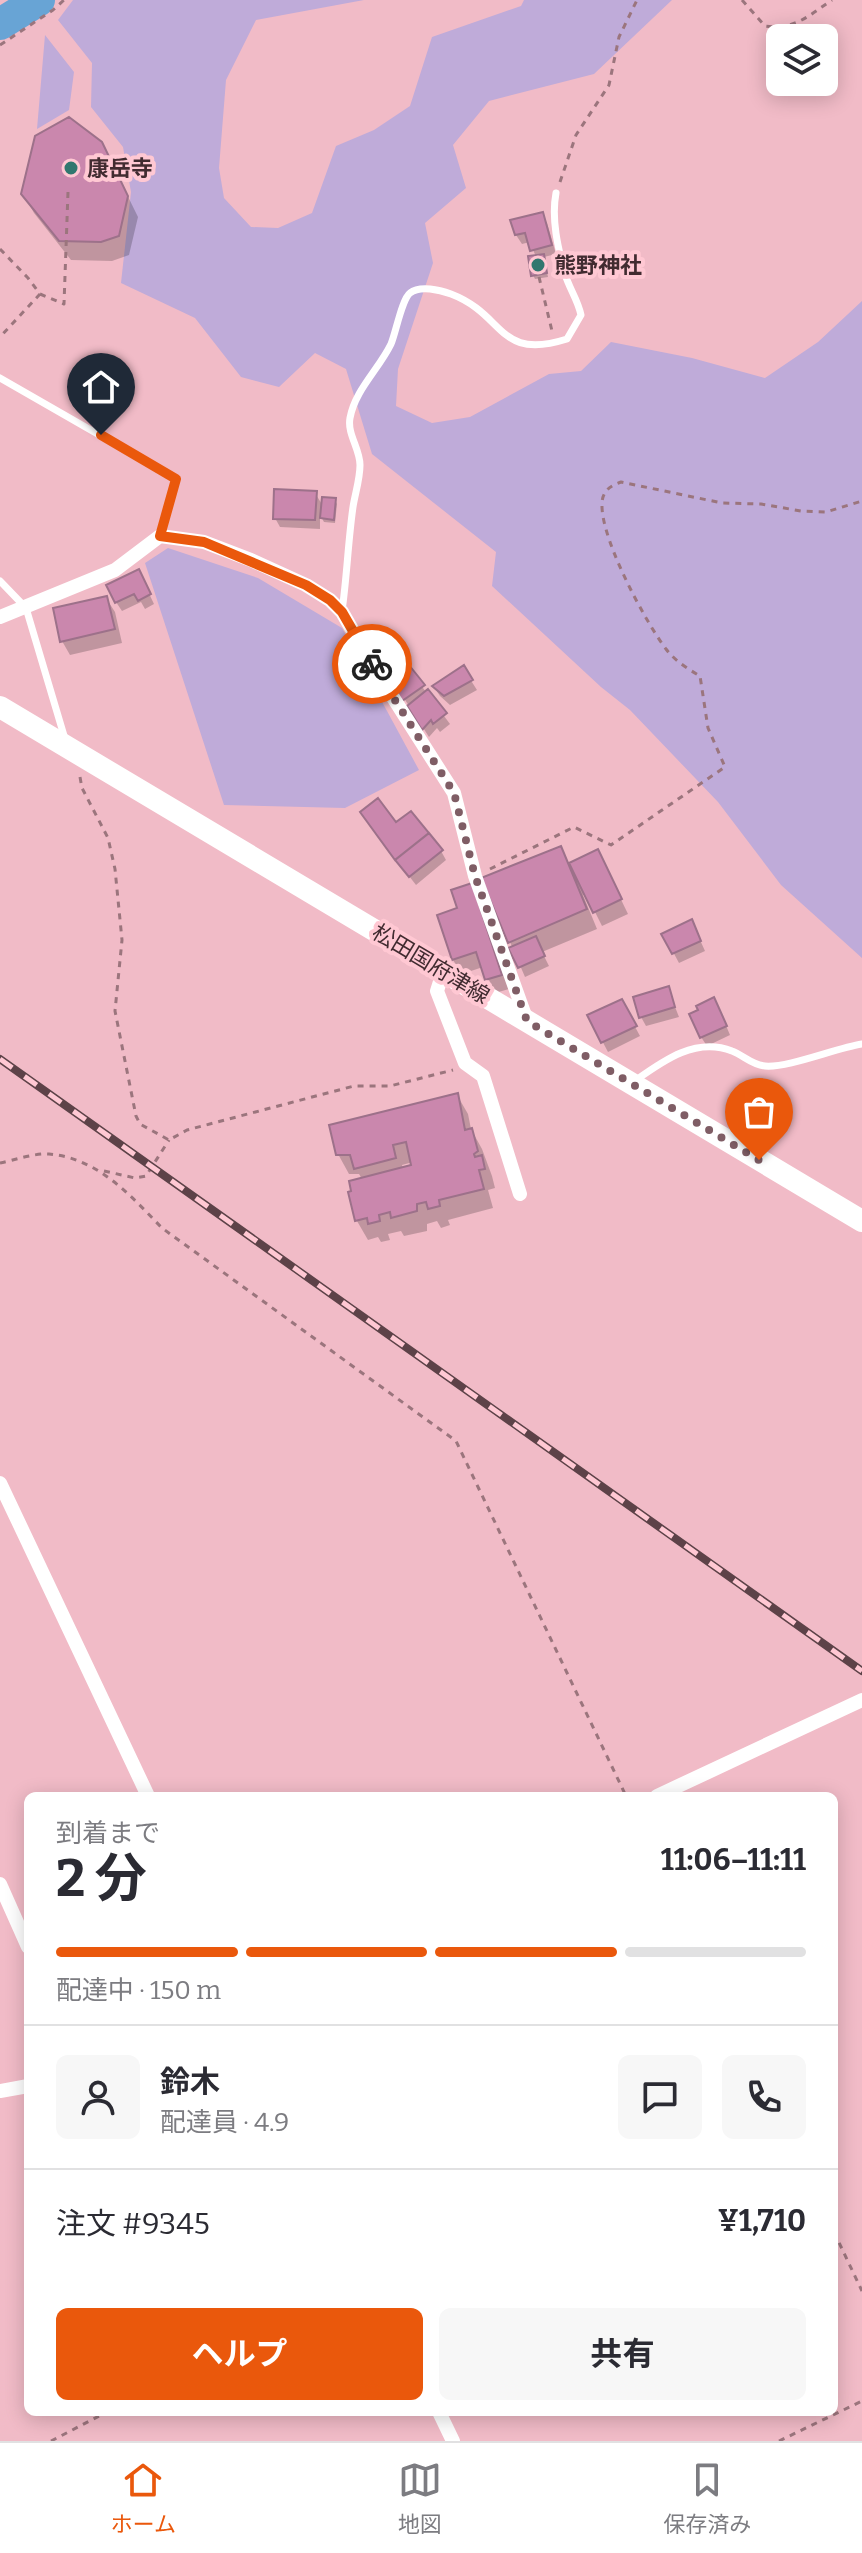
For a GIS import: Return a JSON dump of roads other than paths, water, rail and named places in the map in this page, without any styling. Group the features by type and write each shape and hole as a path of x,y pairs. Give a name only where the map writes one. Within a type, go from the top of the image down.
{"main road":[{"name":"松田国府津線","path":"0,707 862,1221"}],"street":[{"path":"0,617 115,570 160,536 204,542 306,585 330,600 342,612 454,793 475,876 527,1021"},
{"path":"443,972 437,991 465,1063 483,1076 520,1194"},
{"path":"0,1483 146,1792"},
{"path":"666,1792 862,1700"},
{"path":"0,1884 24,1938"},
{"path":"0,2091 24,2087"},
{"path":"441,2416 453,2441"}],"lane":[{"path":"342,612 360,463 349,423 354,401 392,342 406,296 422,288 463,298 488,316 505,336 521,345 555,343 567,339 581,315 578,301 565,276 553,212 556,193"},
{"path":"0,378 176,479 160,536"},
{"path":"0,581 26,608 73,750"},
{"path":"630,1084 669,1057 694,1048 713,1046 734,1051 749,1061 765,1066 862,1044"}],"waterway":[{"path":"0,24 39,0"}],"railway":[{"path":"0,1059 862,1671"}],"place":[{"name":"康岳寺","path":"71,168"},
{"name":"熊野神社","path":"538,265"}]}
